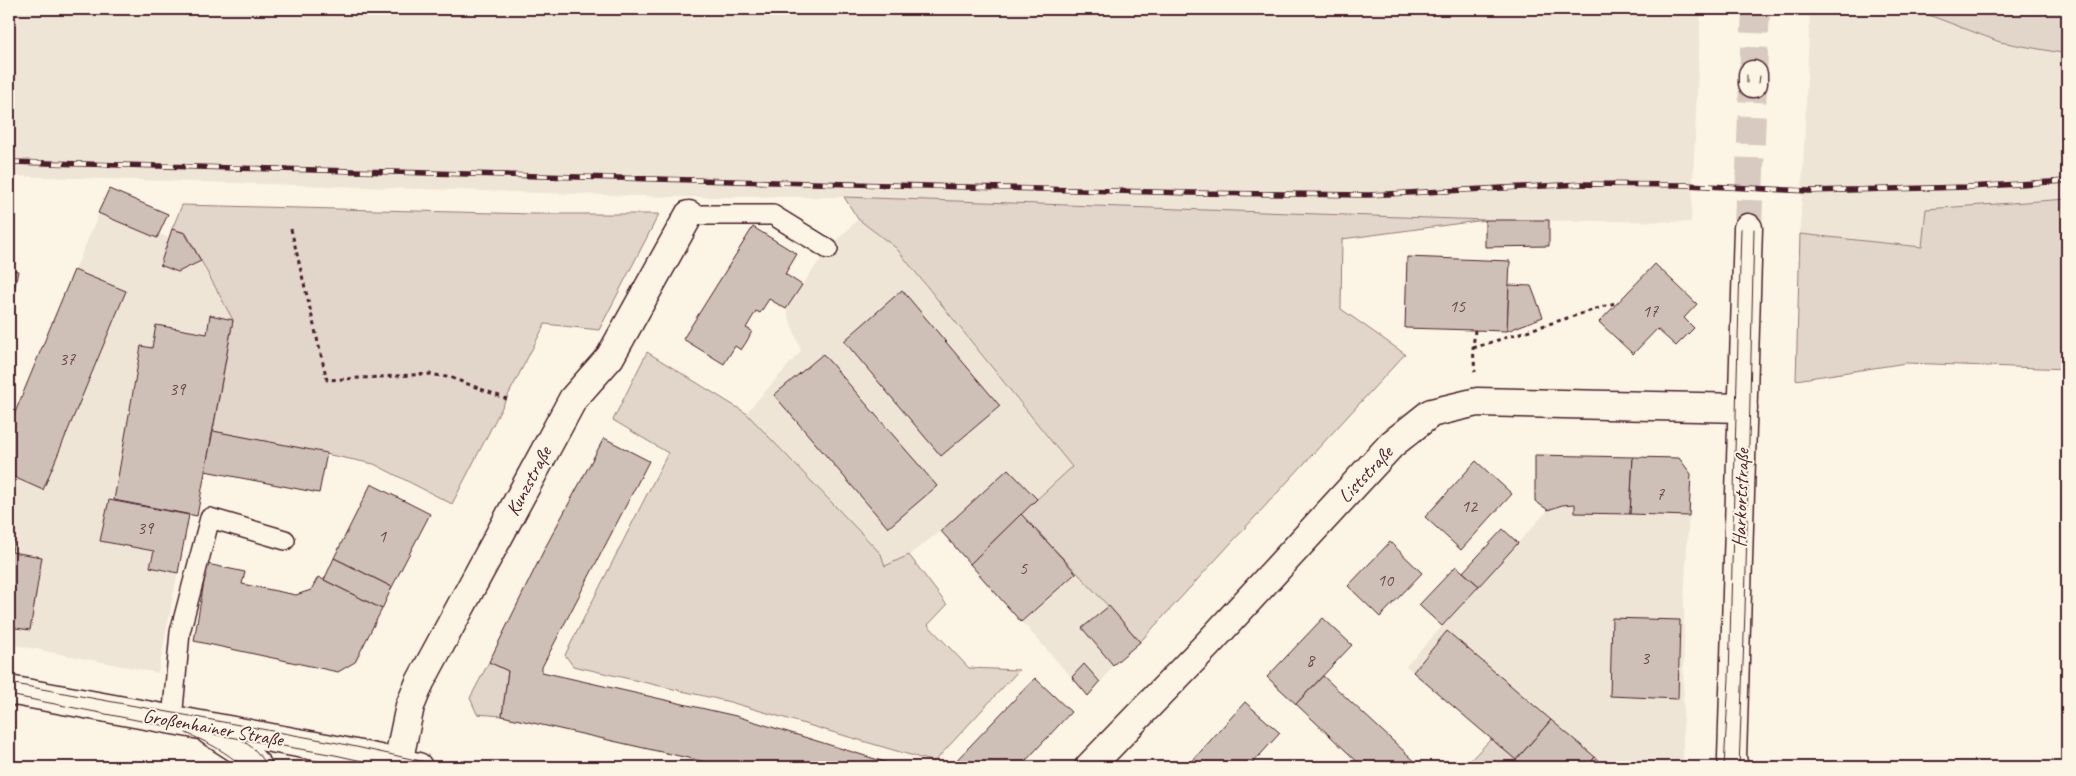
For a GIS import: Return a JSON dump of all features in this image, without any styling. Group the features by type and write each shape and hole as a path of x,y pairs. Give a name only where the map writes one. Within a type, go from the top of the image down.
{"street":[{"name":"Kunzstraße","path":"408,765 410,706 420,682 573,399 610,357 689,215"},
{"name":"Harkortstraße","path":"1731,765 1748,228"},
{"name":"Liststraße","path":"1089,767 1207,645 1392,444 1431,413 1478,402 1742,408"},
{"name":"Großenhainer Straße","path":"9,690 408,765"},
{"path":"185,722 217,734 244,753 258,767"}],"lane":[{"path":"689,215 773,215 828,249"},
{"path":"185,722 180,632 210,518 285,540"}],"path":[{"path":"291,229 327,380 430,374 452,378 507,399"},
{"path":"1473,348 1618,302"},
{"path":"1475,330 1473,348 1478,402"}],"shaded area":[{"path":"9,9 1701,9 1691,222 1485,220 844,197 670,197 9,176"},
{"path":"1810,9 1913,9 2000,42 2067,54 2067,199 1926,209 1922,247 1800,234"},
{"path":"1913,9 2067,10 2067,54 2000,42"},
{"path":"109,189 168,214 159,234 169,238 172,229 185,233 233,320 197,516 189,515 158,673 9,644 9,427"},
{"path":"844,197 1485,220 1342,239 1341,309 1405,354 1140,642 1021,514 1072,467 896,248 858,219"},
{"path":"2067,199 2067,369 1906,363 1796,380 1800,234 1922,247 1926,209"},
{"path":"182,205 533,214 659,214 599,330 545,324 452,504 374,464 213,431 233,320 186,233 172,229"},
{"path":"858,219 895,248 1072,468 1037,499 1008,470 941,531 909,555 885,566 881,554 746,413 801,351 786,309 828,249"},
{"path":"647,352 746,413 881,554 885,566 909,555 947,605 928,625 969,668 1019,670 934,762 730,702 573,666 565,655 668,453 613,420"},
{"path":"1633,457 1679,458 1691,474 1684,603 1683,767 1525,767 1406,666 1548,510 1562,505 1575,504"},
{"path":"1021,514 1109,605 1140,642 1113,665 1088,696 970,564"},
{"path":"489,662 508,671 502,716 477,714 470,698"},
{"path":"1491,739 1525,767 1464,767"}],"building":[{"path":"109,189 168,214 157,238 98,213"},
{"path":"1485,220 1549,220 1549,246 1485,247"},
{"path":"753,227 797,254 785,274 802,285 786,309 769,299 760,313 756,311 746,328 752,331 747,341 741,350 735,346 724,364 683,339"},
{"path":"172,229 185,233 201,261 178,272 160,265"},
{"path":"1407,257 1510,261 1507,331 1405,328"},
{"path":"1655,264 1697,304 1684,318 1694,328 1676,346 1657,329 1633,354 1599,322"},
{"path":"9,269 18,271 9,318"},
{"path":"74,270 126,291 43,490 9,475 9,427"},
{"path":"1509,285 1531,286 1543,317 1507,331"},
{"path":"902,290 1000,406 941,456 844,341"},
{"path":"210,315 233,320 197,516 114,500 141,346 152,348 156,325 207,334"},
{"path":"823,354 937,486 888,528 774,395"},
{"path":"213,431 327,453 319,493 205,471"},
{"path":"604,438 649,461 542,667 542,672 736,716 901,767 728,767 502,716 508,671 489,662 546,546"},
{"path":"1535,455 1633,457 1630,514 1575,513 1575,504 1562,505 1548,510 1535,501"},
{"path":"1633,457 1679,458 1691,474 1689,516 1630,514"},
{"path":"1476,461 1512,494 1461,550 1425,517"},
{"path":"1008,469 1037,499 970,564 941,531"},
{"path":"371,484 430,514 392,587 334,558"},
{"path":"109,500 189,515 178,573 150,567 154,551 100,541"},
{"path":"1021,514 1076,573 1021,622 970,564"},
{"path":"1503,529 1518,543 1479,586 1463,572"},
{"path":"9,538 14,539 12,552 42,557 30,630 9,627"},
{"path":"1390,542 1422,573 1380,617 1348,586"},
{"path":"334,558 392,587 382,609 324,580"},
{"path":"207,564 245,572 242,584 296,595 311,590 318,577 382,609 355,662 338,672 194,641"},
{"path":"1456,566 1479,586 1442,626 1419,605"},
{"path":"1109,606 1140,642 1113,665 1082,628"},
{"path":"1323,618 1352,645 1296,704 1267,677"},
{"path":"1612,618 1680,620 1678,699 1610,696"},
{"path":"1447,631 1551,720 1516,760 1413,672"},
{"path":"1084,664 1100,682 1088,696 1072,677"},
{"path":"1323,676 1421,767 1363,767 1296,704"},
{"path":"1035,678 1071,712 1020,767 950,767"},
{"path":"1245,702 1280,733 1250,766 1252,767 1201,767 1193,760"},
{"path":"1551,720 1595,757 1587,767 1525,767 1516,760"},
{"path":"1595,757 1607,767 1587,767"}],"tunnel":[{"path":"1753,75 1756,9"},
{"path":"1748,228 1753,83"}],"tram line":[{"path":"1747,75 1747,83"},
{"path":"1759,83 1760,76"},
{"path":"1724,767 1729,678 1741,228"},
{"path":"1739,767 1745,611 1754,229"},
{"path":"9,683 338,743 448,767"},
{"path":"9,695 172,727 335,755 389,767"},
{"path":"186,733 216,748 243,767"},
{"path":"242,740 254,749 270,767"}],"railway":[{"path":"9,162 1191,193 1368,195 1583,184 1686,185 1809,191 1968,187 2067,181"}]}
